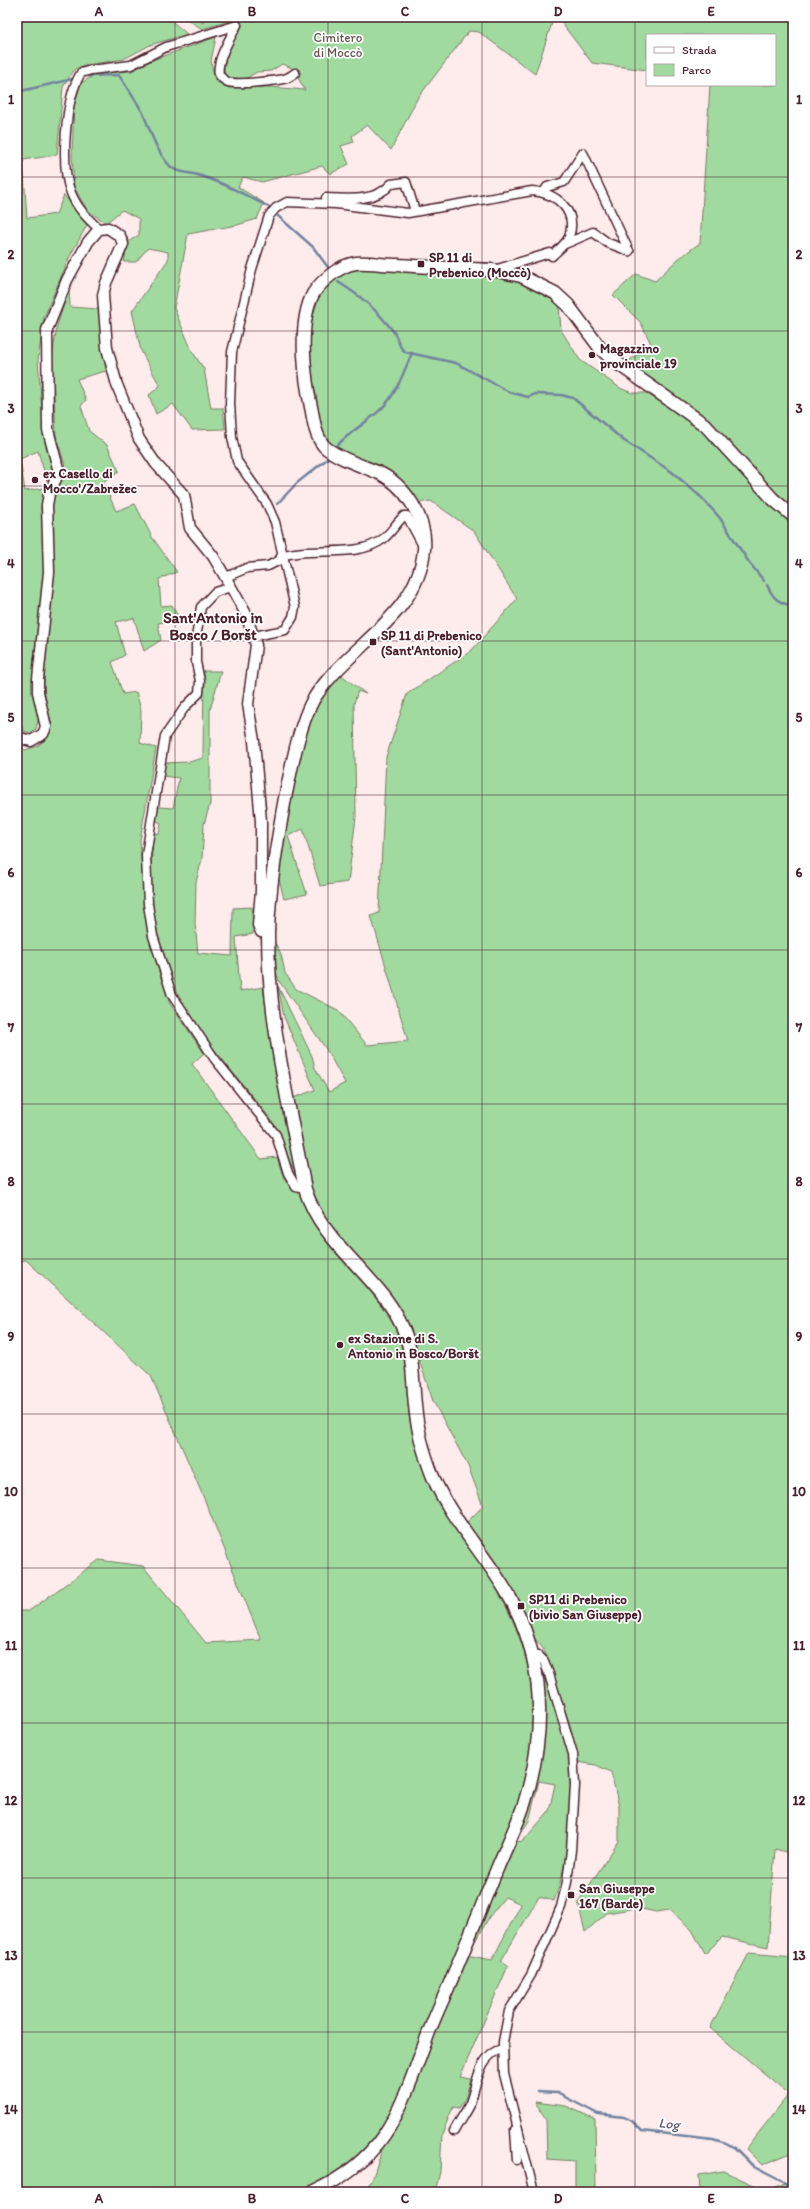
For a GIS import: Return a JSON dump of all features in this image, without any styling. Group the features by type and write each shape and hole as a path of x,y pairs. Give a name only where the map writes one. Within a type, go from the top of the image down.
{"main road":[{"path":"313,2192 340,2178 369,2154 392,2123 410,2087 429,2031 525,1804 535,1764 540,1719 539,1698 532,1653 514,1606 485,1558 447,1504 434,1478 418,1428 410,1347 405,1331 383,1297 322,1226 309,1204 274,1017 268,933 273,861 288,784 308,712 320,689 395,612 413,590 420,570 425,548 421,518 399,488 381,473 330,450 318,438 304,369 304,342 309,304 317,288 324,281 346,266 356,263 493,270 508,272 528,278 555,292 609,356 705,425 773,499 793,516"}],"street":[{"path":"99,229 82,214 71,192 67,179 66,148 68,115 74,83 81,74 91,70 131,65 166,47 237,25 224,49 219,74 222,78 228,82 245,82 286,78 295,73"},
{"path":"493,270 550,253 552,256 565,244 593,232 608,243 630,251 583,153 564,182 547,187 544,192"},
{"path":"308,202 310,198 343,199 374,196 381,194 391,184 406,182 415,211"},
{"path":"254,636 285,630 293,617 295,607 282,557 275,522 267,504 242,470 234,450 230,403 232,352 252,269 269,216 276,208 287,202 308,202 408,213 532,191 544,192 557,198 570,215 570,229 565,244"},
{"path":"17,737 31,741 43,734 46,727 38,692 38,679 49,572 47,505 49,494 59,472 48,430 47,330 67,280 88,242 99,229 108,228 120,236 123,244 106,283 103,295 108,348 117,385 139,439 156,464 184,495 190,528 213,556 226,577 246,614 254,636 256,645 248,704 254,741 261,835 258,925 261,932 268,933"},
{"path":"226,577 247,568 268,566 282,557 301,551 367,547 384,539 404,516 407,516 425,548"},
{"path":"231,587 216,592 201,607 196,638 196,662 200,681 199,693 191,700 170,727 164,741 146,854 148,904 153,936 172,995 214,1058 271,1127 280,1143 291,1180 296,1187 305,1189"},
{"path":"532,1653 538,1655 544,1661 574,1754 574,1814 567,1882 561,1907 534,1968 509,2011 504,2028 502,2049 504,2074 534,2192"},
{"path":"454,2131 469,2105 483,2065 490,2055 502,2049"},
{"path":"517,2160 514,2134 515,2130 518,2129"}],"green space":[{"path":"17,17 167,17 187,34 150,45 124,59 87,65 75,69 63,87 57,155 23,160 27,218 56,214 64,195 87,225 69,258 44,317 38,360 44,436 53,468 47,481 38,451 20,459 25,491 45,488 41,508 46,554 33,667 34,698 39,716 36,729 30,733 24,731 19,720 17,668"},
{"name":"Cimitero di Moccò","path":"184,17 193,17 203,23 205,17 554,17 535,74 479,32 469,31 417,99 391,150 367,125 352,136 354,142 341,146 349,164 330,174 322,166 262,182 243,177 238,187 264,203 257,219 237,225 188,234 174,308 192,351 204,369 211,408 223,408 225,429 192,430 173,404 156,414 149,395 160,386 141,351 132,311 168,260 168,252 148,248 136,262 124,262 128,242 139,235 139,219 122,210 106,223 87,210 74,187 72,155 74,106 81,83 98,73 132,71 150,61 216,37 211,61 215,81 229,88 271,87 305,90 292,68 282,64 271,71 257,72 245,79 231,78 224,75 224,67 228,53 238,32 240,18 202,29"},
{"path":"557,17 793,17 793,511 625,364 651,344 641,323 613,295 636,274 655,281 678,259 700,243 710,86 776,86 776,34 646,34 646,70 592,63"},
{"path":"354,268 487,275 517,281 533,288 559,305 561,330 580,360 620,388 632,393 646,393 696,425 710,437 765,498 793,523 793,1854 775,1849 768,1947 722,1937 705,1954 692,1930 670,1910 656,1912 637,1908 607,1913 585,1932 578,1902 619,1841 619,1807 611,1772 596,1765 578,1762 572,1732 544,1650 531,1634 466,1523 483,1506 468,1466 433,1401 416,1351 313,1203 293,1098 315,1090 284,1017 278,986 312,1056 315,1068 329,1092 345,1083 326,1049 279,981 274,966 274,941 281,954 285,973 296,989 338,1010 367,1045 408,1041 371,916 379,913 386,757 407,694 471,651 517,599 474,531 431,501 417,503 402,483 391,473 376,464 349,454 333,446 322,434 313,398 309,371 308,343 311,316 314,303 325,286 342,274"},
{"path":"69,288 70,307 98,309 106,371 77,379 86,400 81,406 89,431 107,445 119,471 103,482 116,511 135,504 152,537 177,572 159,579 161,606 172,605 180,620 158,623 161,640 144,651 134,618 116,622 125,655 112,662 123,694 136,692 141,710 140,743 156,748 140,840 144,907 156,962 170,1004 204,1053 192,1064 261,1159 277,1157 284,1179 291,1187 301,1192 308,1211 317,1228 342,1260 381,1305 392,1322 402,1347 406,1371 410,1421 423,1468 437,1498 482,1566 501,1598 516,1628 526,1659 532,1689 533,1720 530,1752 523,1786 512,1821 422,2033 398,2100 381,2131 362,2153 336,2172 298,2192 17,2192 17,1611 29,1611 99,1560 143,1566 206,1643 261,1640 203,1496 151,1376 26,1260 17,1261 17,745 25,750 38,746 47,738 52,725 44,698 44,671 53,557 53,495 62,479 65,465 56,436 52,358 57,326"},
{"path":"204,671 221,671 210,710 210,804 204,824 202,859 196,882 195,924 198,953 232,956 233,908 252,907 253,934 236,937 240,991 263,987 277,1080 297,1174 269,1117 199,1030 179,998 174,987 158,934 152,901 151,868 154,833 159,834 161,823 155,820 159,807 173,808 179,778 162,776 163,763 189,762 203,758"},
{"path":"340,674 366,694 358,691 354,703 356,817 348,882 320,886 303,829 288,836 307,894 284,899 277,871 280,847 307,727 321,699"},
{"path":"539,1667 558,1713 570,1762 570,1796 565,1863 554,1901 539,1897 501,1961 508,1966 460,2077 471,2079 465,2099 459,2108 453,2107 442,2134 440,2172 435,2192 365,2192 373,2177 383,2147 399,2122 410,2099 466,1955 492,1960 521,1904 505,1897 489,1917 478,1938 471,1943 513,1842 523,1841 549,1811 555,1784 539,1781 529,1821 522,1831 517,1832 537,1770 543,1739 545,1706"},
{"path":"749,1953 793,1957 793,2152 762,2165 746,2149 789,2094 710,2028"},
{"path":"535,2102 566,2106 595,2119 596,2192 560,2192 560,2190 575,2189 575,2161 547,2159 546,2119"},
{"path":"723,2171 767,2191 793,2181 793,2192 700,2192 699,2175"}],"waterway":[{"path":"86,76 119,75 143,113 154,142 161,155 171,167 179,171 214,180 269,207"},
{"path":"17,92 77,78"},
{"path":"278,216 313,247 330,270"},
{"path":"338,282 361,298 381,316 395,333 401,347 405,352 456,363 509,392 528,397 535,394 561,395 573,398 623,440 672,472 702,498 720,518 748,561 764,581"},
{"path":"336,447 379,411 390,399 412,353"},
{"path":"277,504 297,483 331,456"},
{"path":"767,585 771,593 777,599 783,603 793,606"},
{"name":"Log","path":"537,2092 557,2093 598,2114 624,2117 632,2121 642,2131 713,2139 726,2143 735,2148 754,2167 785,2183 793,2190"}],"place":[{"name":"SP 11 di Prebenico (Moccò)","path":"421,264"},
{"name":"Magazzino provinciale 19","path":"592,355"},
{"name":"ex Casello di Mocco'/Zabrežec","path":"35,480"},
{"name":"SP 11 di Prebenico (Sant'Antonio)","path":"373,642"},
{"name":"ex Stazione di S. Antonio in Bosco/Boršt","path":"340,1345"},
{"name":"SP11 di Prebenico (bivio San Giuseppe)","path":"521,1606"},
{"name":"San Giuseppe 167 (Barde)","path":"571,1895"}],"district":[{"name":"Sant'Antonio in Bosco / Boršt","path":"213,626"}]}
